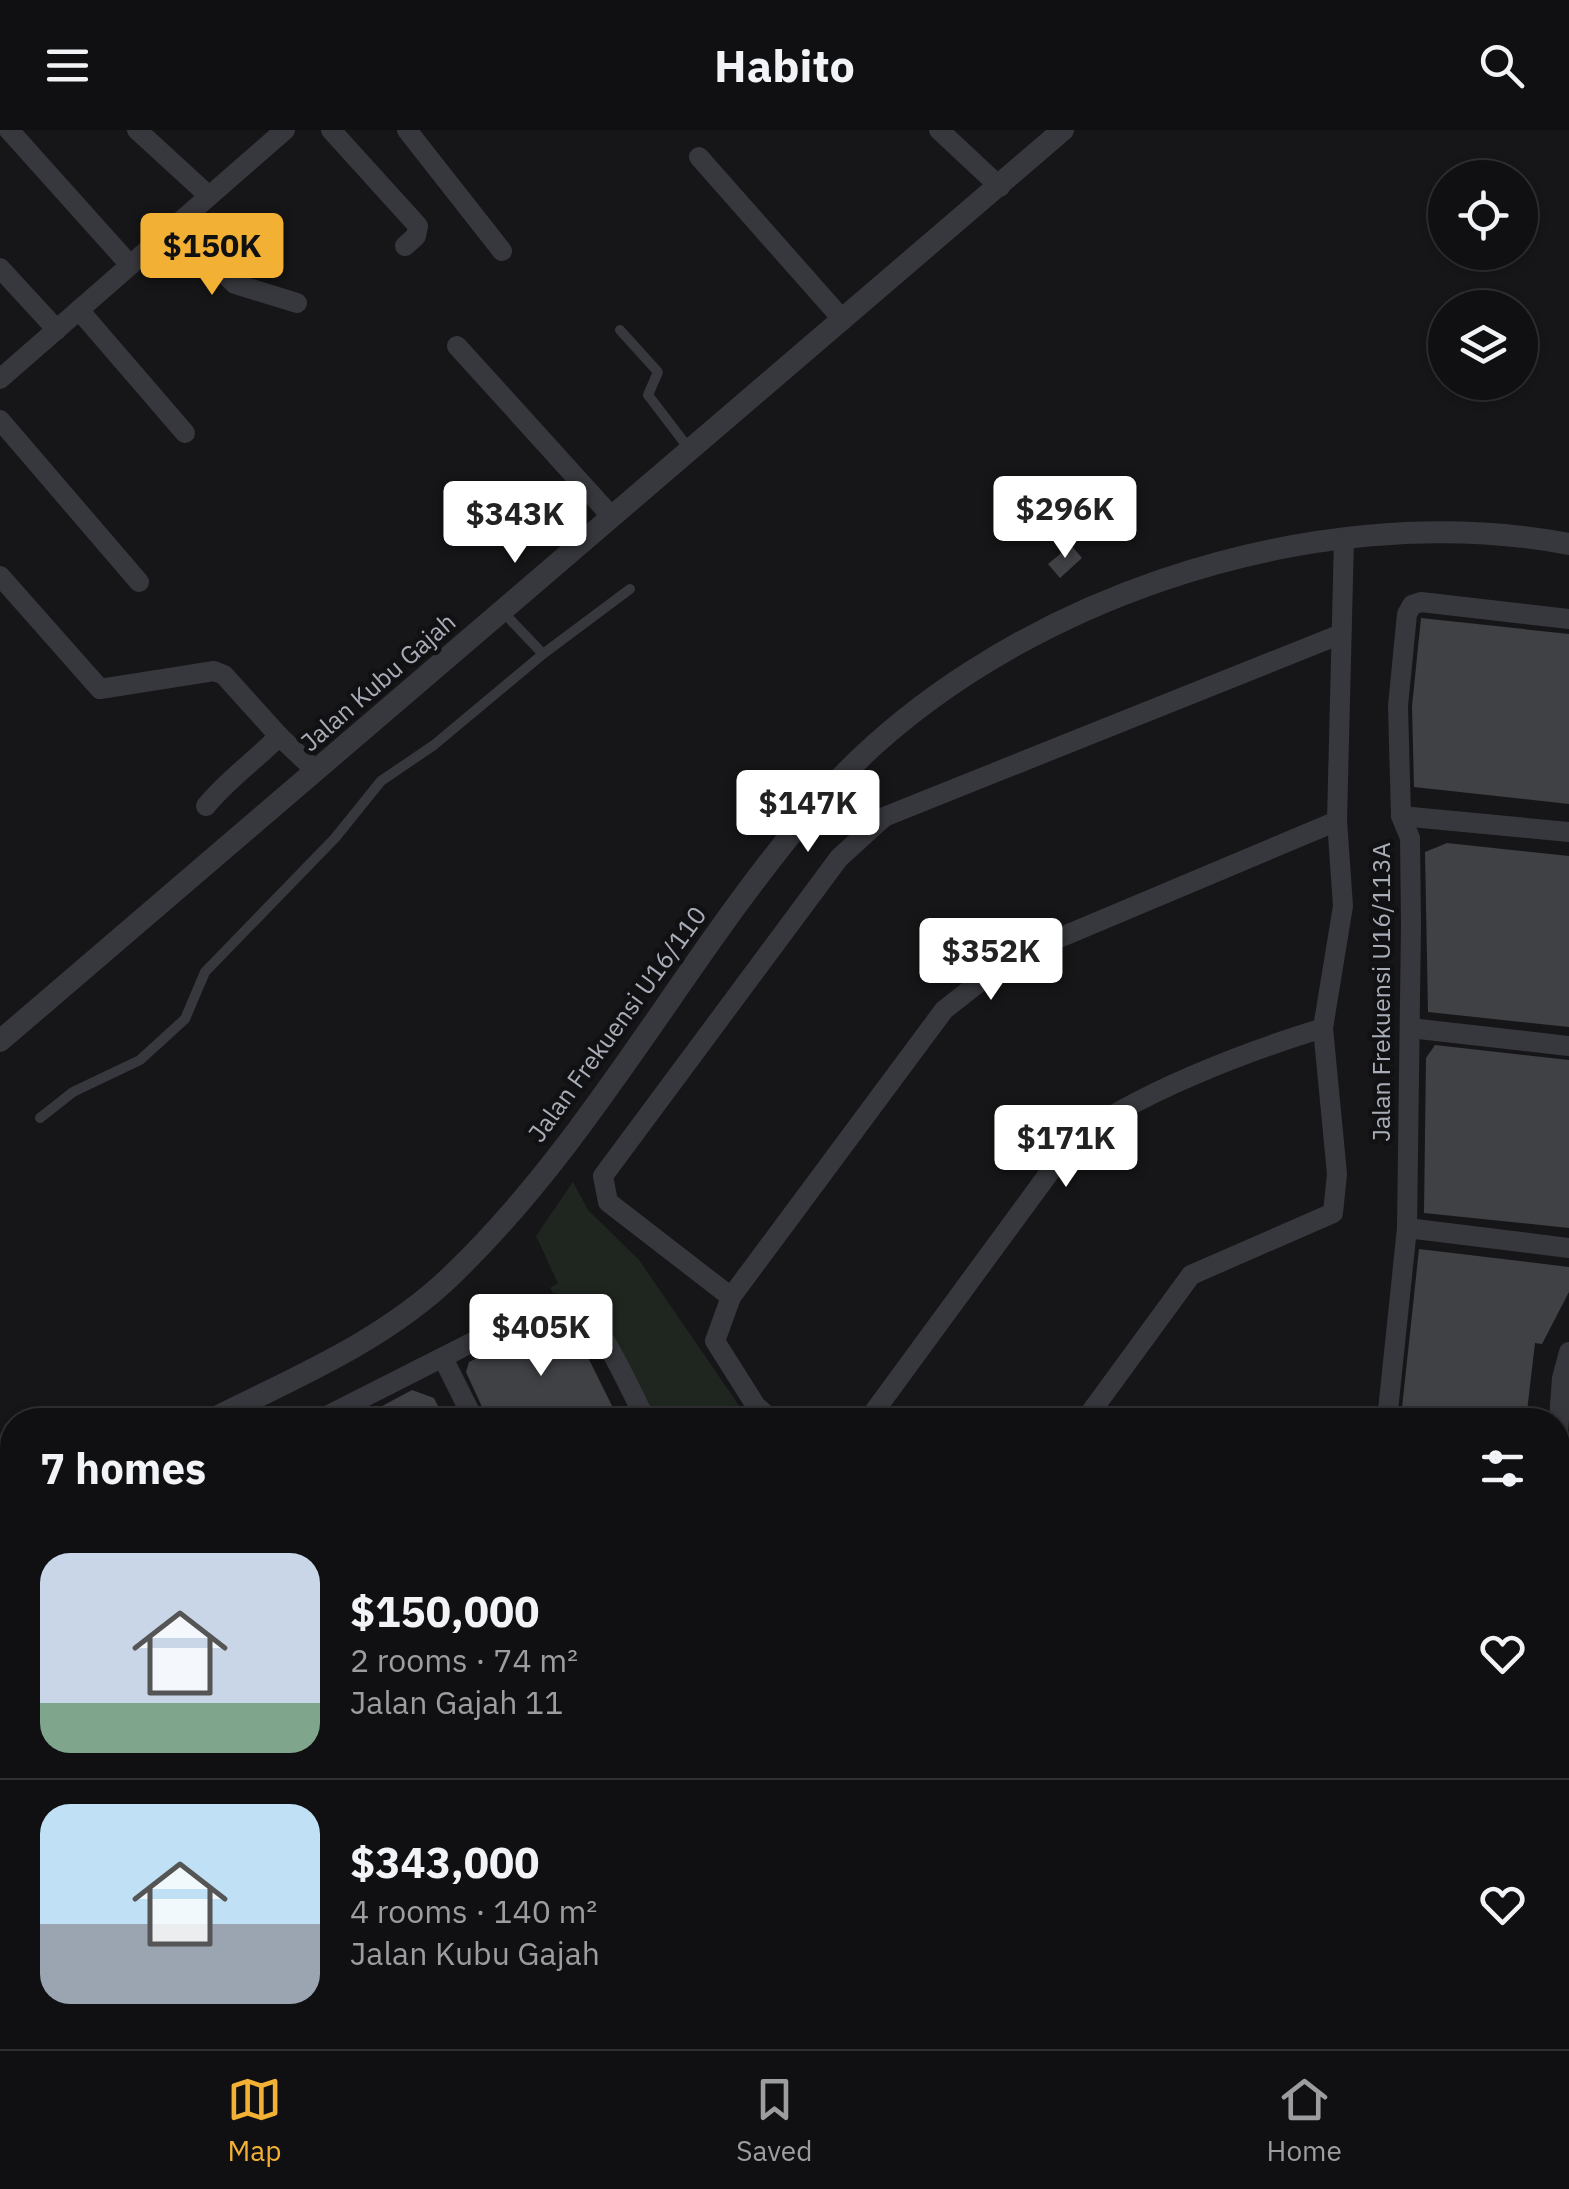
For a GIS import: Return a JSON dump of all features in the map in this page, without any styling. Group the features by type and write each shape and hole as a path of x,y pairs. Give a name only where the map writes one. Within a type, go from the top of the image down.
{"street":[{"path":"9,130 130,266"},
{"path":"137,130 209,196"},
{"path":"0,379 285,130"},
{"path":"331,130 418,226 416,236 405,246"},
{"path":"408,130 502,251"},
{"path":"939,130 1000,186"},
{"name":"Jalan Kubu Gajah","path":"0,1041 1063,130"},
{"path":"699,157 844,320"},
{"path":"176,226 235,284 297,303"},
{"path":"0,268 56,330"},
{"path":"78,310 185,433"},
{"path":"457,346 612,517"},
{"path":"0,420 139,582"},
{"name":"Jalan Frekuensi U16/110","path":"234,1408 354,1348 416,1307 452,1276 551,1161 772,858 822,798 932,701 1062,622 1202,566 1344,538 1432,532 1532,537 1569,544"},
{"path":"1094,1408 1191,1275 1260,1249 1334,1212 1337,1174 1323,1028 1343,906 1337,822 1344,538"},
{"path":"0,576 100,689 214,671 224,676 316,771"},
{"name":"Jalan Frekuensi U16/113A","path":"1388,1408 1407,1228 1410,838 1401,816 1398,706 1412,605 1421,602 1569,620"},
{"path":"732,1297 608,1202 602,1176 839,858 884,816 1341,634"},
{"path":"206,806 234,772 260,756 278,736"},
{"path":"1401,816 1569,832"},
{"path":"758,1408 715,1341 732,1297 944,1010 1008,959 1337,822"},
{"path":"877,1408 1071,1144 1105,1117 1285,1040 1323,1028"},
{"path":"1410,1028 1569,1046"},
{"path":"1407,1228 1569,1248"},
{"path":"344,1408 542,1308 576,1307 592,1322 639,1408"},
{"path":"1560,1408 1569,1352"},
{"path":"444,1360 468,1408"}],"lane":[{"path":"620,330 658,372 648,394 690,451"},
{"path":"40,1118 72,1092 140,1060 184,1019 205,972 335,838 381,781 434,745 543,654 630,589"},
{"path":"503,612 543,654"}],"shaded area":[{"path":"573,1182 588,1210 639,1260 741,1408 648,1408 600,1313 589,1303 553,1293 550,1288 558,1283 536,1236"}],"building":[{"path":"1071,545 1082,558 1060,578 1048,564"},
{"path":"1421,618 1569,634 1569,804 1414,787 1412,706"},
{"path":"1447,843 1569,856 1569,1027 1428,1012 1425,852"},
{"path":"1435,1045 1569,1060 1569,1228 1424,1213 1426,1058"},
{"path":"1419,1249 1569,1267 1569,1292 1542,1344 1535,1343 1527,1408 1402,1408"},
{"path":"557,1320 572,1325 613,1408 482,1408 466,1372 469,1362"},
{"path":"412,1390 434,1398 439,1408 378,1408"}]}
